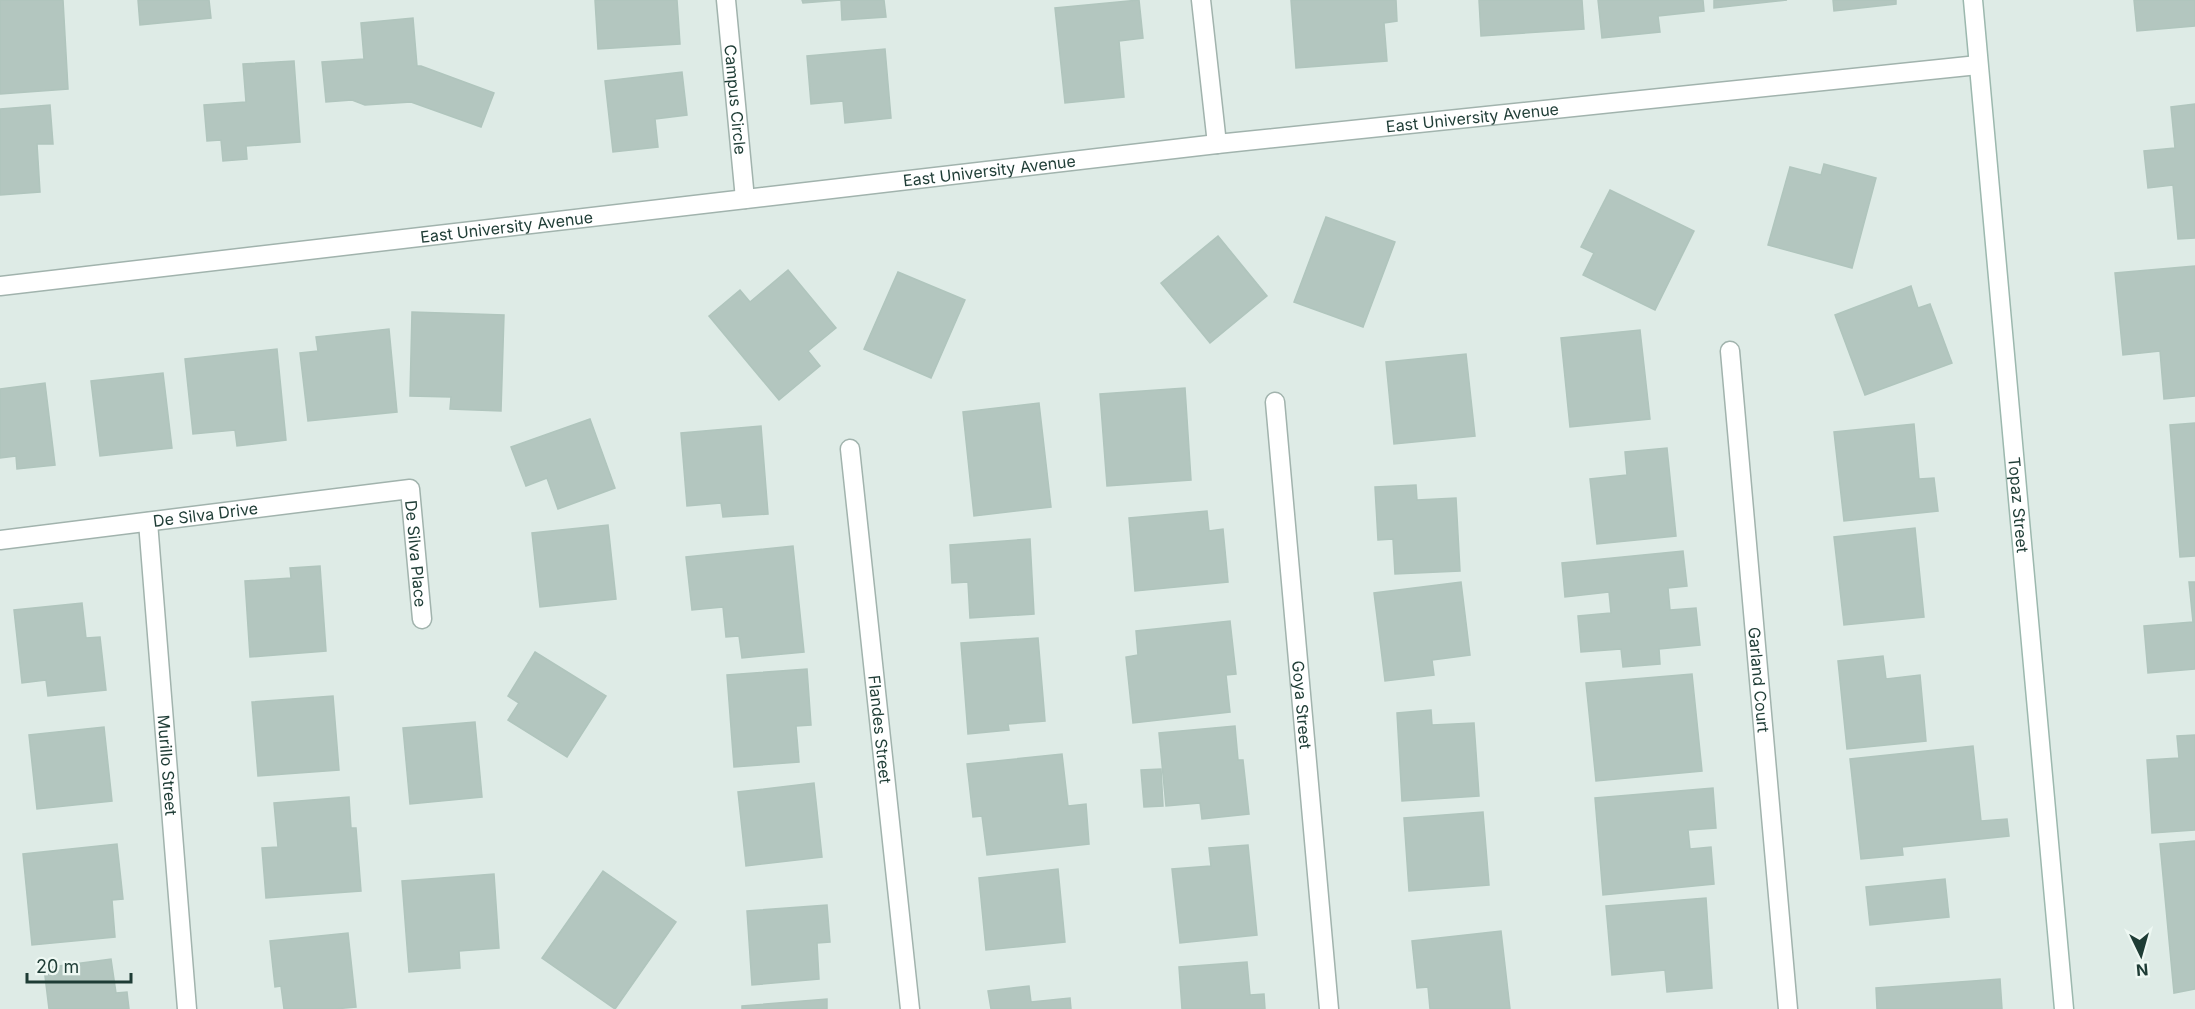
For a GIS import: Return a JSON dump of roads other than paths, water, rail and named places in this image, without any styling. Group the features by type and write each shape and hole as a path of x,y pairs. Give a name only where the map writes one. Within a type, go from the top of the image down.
{"street":[{"name":"Campus Circle","path":"726,0 745,199"},
{"path":"1201,0 1217,144"},
{"name":"Topaz Street","path":"1973,0 2064,1009"},
{"name":"East University Avenue","path":"0,286 1217,144 1978,65"},
{"name":"Garland Court","path":"1730,351 1788,1009"},
{"name":"Goya Street","path":"1275,402 1329,1009"},
{"name":"Flandes Street","path":"850,449 910,1009"},
{"name":"De Silva Drive","path":"0,540 410,489"},
{"name":"De Silva Place","path":"410,489 422,619"},
{"name":"Murillo Street","path":"148,522 187,1009"}]}
